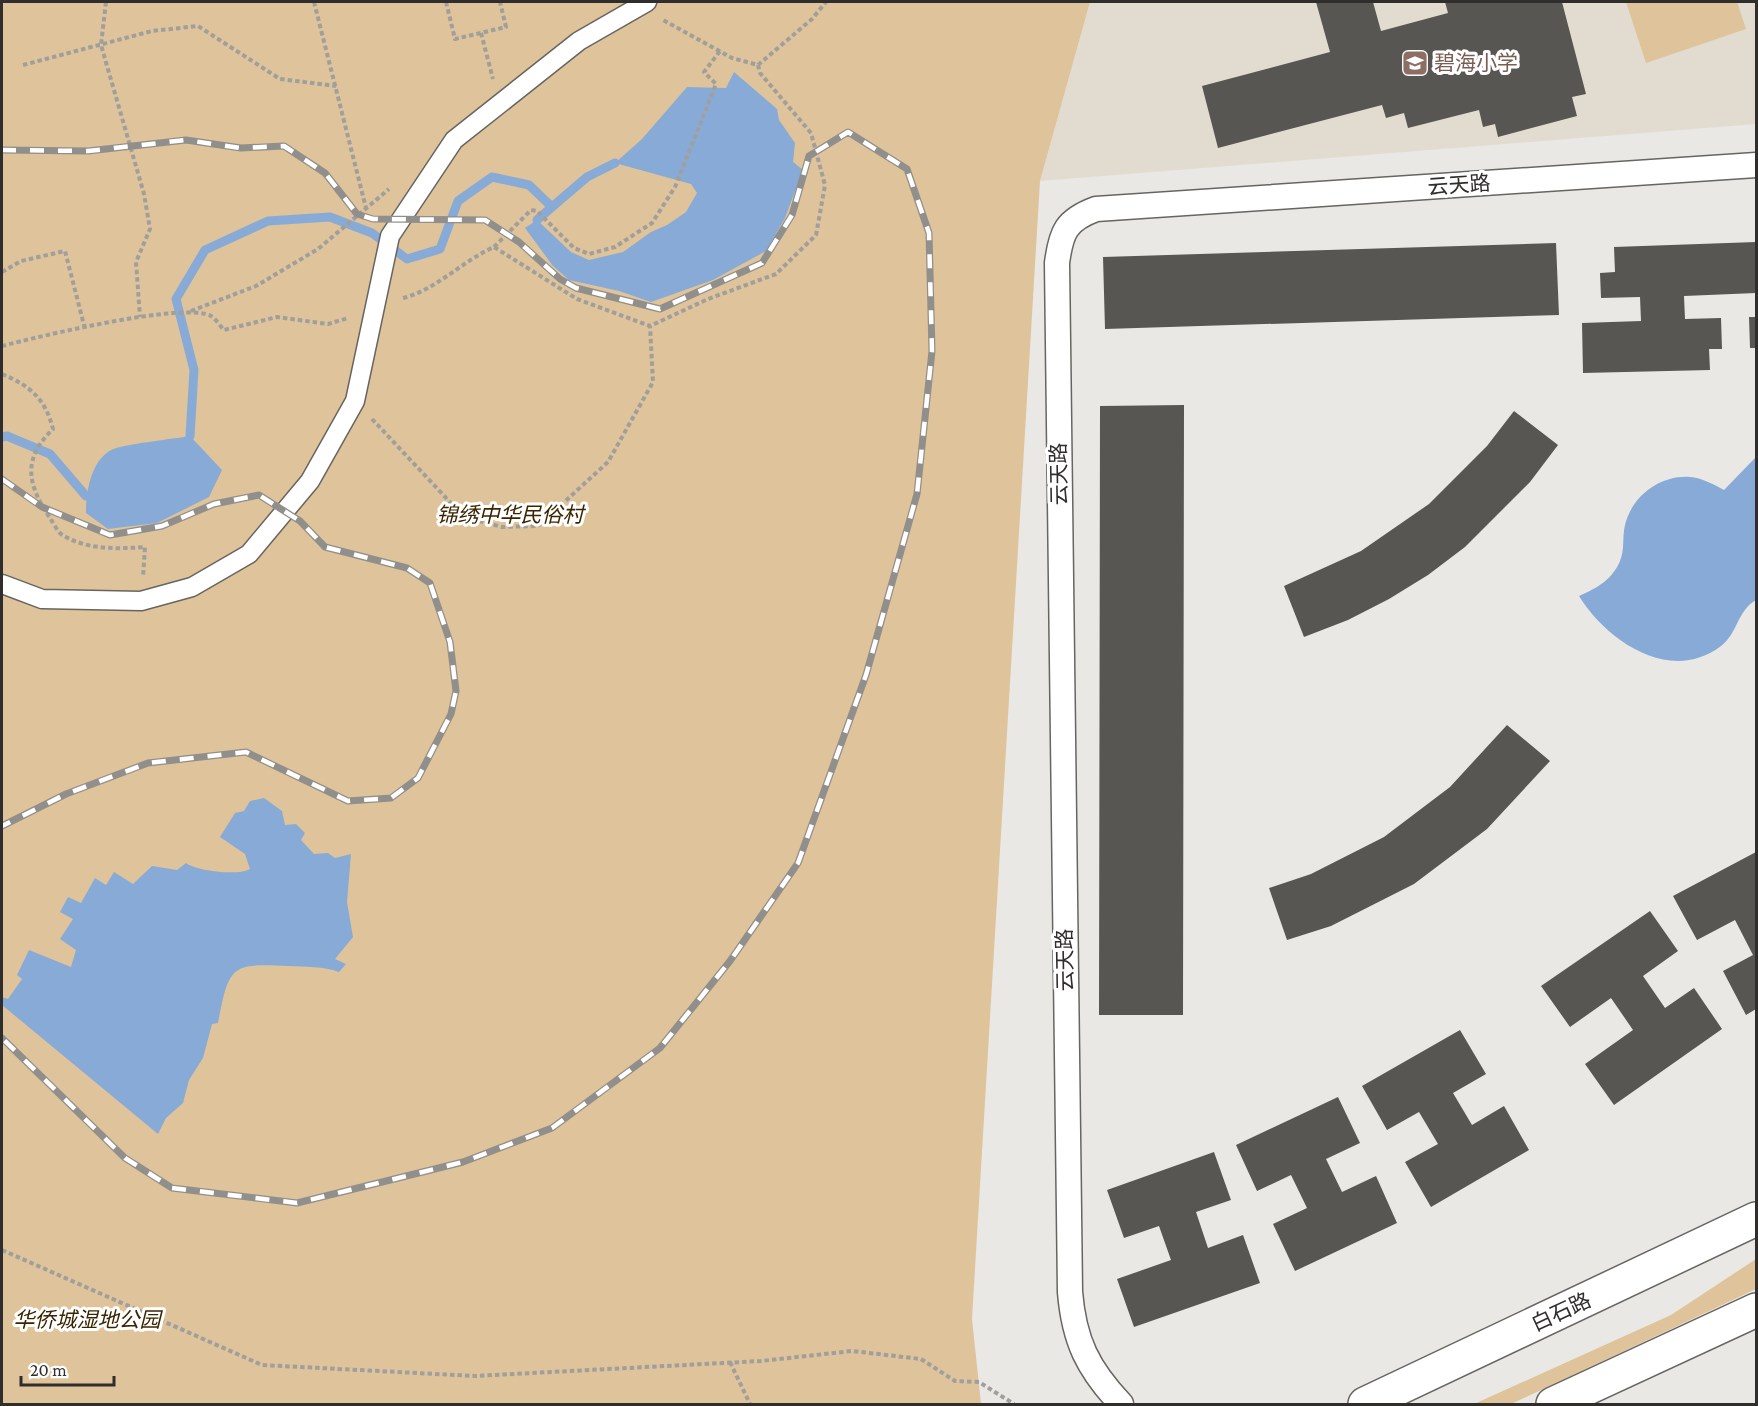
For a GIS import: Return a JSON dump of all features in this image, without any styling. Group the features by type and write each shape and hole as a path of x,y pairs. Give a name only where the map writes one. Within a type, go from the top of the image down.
{"main road":[{"name":"白石路","path":"1377,1401 1756,1219"},
{"path":"1553,1404 1756,1310"}],"street":[{"path":"2,584 42,599 141,601 192,587 249,554 310,481 356,401 390,236 454,140 579,41 642,4"},
{"name":"云天路","path":"1121,1404 1081,1350 1072,1322 1070,1292 1057,263 1064,230 1079,216 1096,209 1756,165"}],"path":[{"path":"106,2 101,45 144,194 150,230 136,262 140,317"},
{"path":"314,2 366,208"},
{"path":"446,2 455,39 506,27 500,2"},
{"path":"758,65 812,19 826,2"},
{"path":"642,4 732,58 758,65"},
{"path":"23,64 152,31 198,26 280,79 336,86"},
{"path":"481,33 499,104"},
{"path":"188,312 212,316 224,330 277,317 328,324 417,295 474,256 494,247 531,210 537,211 574,248 589,254 615,247 652,223 675,187 716,84 704,72 720,51"},
{"path":"494,247 577,299 650,326 708,298 776,274 816,235 825,185 811,133 760,73 758,65"},
{"path":"2,346 140,317 188,312 256,286 318,249 353,218"},
{"path":"2,272 21,261 65,251 85,329"},
{"path":"356,401 464,517 502,527 538,526 608,462 653,382 650,326"},
{"path":"2,374 26,384 48,410 53,429 39,442 32,456 30,475 42,507 62,536 107,550 145,548 141,601"},
{"path":"2,1250 262,1365 475,1376 729,1362 852,1351 921,1359 955,1381 979,1382 1014,1404"},
{"path":"729,1362 750,1404"}],"shaded area":[{"name":"碧海小学","path":"1090,2 1756,2 1756,124 1040,181"}],"green space":[{"name":"锦绣中华民俗村","path":"2,2 1090,2 1040,181 972,1319 981,1404 2,1404"},
{"path":"1626,2 1737,2 1746,29 1646,63"},
{"path":"1756,1259 1756,1289 1511,1404 1474,1404 1671,1315"}],"water":[{"path":"734,72 777,109 779,120 795,143 793,162 803,170 785,218 766,251 713,280 651,302 619,291 569,280 553,266 525,228 537,220 571,252 589,260 623,252 651,232 667,225 686,212 697,193 691,184 615,163 642,139 687,87 726,88"},
{"path":"190,436 222,470 209,497 157,523 108,529 86,513 91,478 94,469 104,455 111,450 126,446"},
{"path":"1756,457 1756,600 1745,610 1727,641 1701,657 1681,661 1661,659 1641,652 1605,628 1579,596 1603,583 1617,568 1622,552 1625,525 1634,505 1641,497 1658,484 1679,477 1699,479 1724,490"},
{"path":"264,798 282,811 285,825 296,824 305,833 301,840 314,854 328,853 335,858 351,854 347,902 353,937 335,959 346,964 339,972 315,967 255,965 244,967 236,972 226,989 218,1023 212,1024 203,1058 189,1080 183,1103 166,1118 158,1134 2,1005 2,997 8,999 22,979 17,975 29,950 71,967 76,950 60,939 73,919 60,912 68,897 81,903 95,878 106,885 114,872 133,884 152,866 177,870 186,863 218,872 250,869 245,854 220,837 235,813 244,811 250,801"}],"building":[{"path":"1316,2 1373,2 1381,31 1448,13 1445,2 1562,2 1586,94 1572,97 1577,116 1498,137 1495,124 1483,127 1479,110 1408,128 1404,113 1386,118 1382,105 1218,148 1202,86 1330,52"},
{"path":"1756,242 1756,293 1684,296 1685,319 1721,318 1722,349 1709,349 1710,370 1583,373 1582,323 1641,321 1640,297 1601,298 1600,273 1615,272 1614,247"},
{"path":"1556,243 1559,315 1105,329 1103,257"},
{"path":"1749,317 1756,317 1756,348 1750,348"},
{"path":"1184,405 1183,1015 1099,1015 1100,406"},
{"path":"1514,411 1558,445 1530,482 1465,547 1428,575 1348,620 1304,637 1284,586 1361,551 1429,504 1487,446"},
{"path":"1507,725 1550,761 1487,829 1414,884 1331,926 1287,940 1269,888 1311,874 1384,837 1450,787"},
{"path":"1756,852 1756,1009 1746,1015 1723,971 1753,955 1735,920 1697,940 1673,896"},
{"path":"1650,911 1678,951 1643,976 1665,1008 1694,988 1722,1029 1614,1105 1585,1064 1633,1030 1611,998 1570,1027 1541,986"},
{"path":"1460,1030 1486,1074 1453,1093 1472,1125 1504,1106 1529,1150 1431,1207 1405,1162 1438,1144 1419,1112 1387,1130 1362,1086"},
{"path":"1338,1097 1360,1143 1326,1159 1342,1192 1376,1176 1397,1223 1295,1271 1273,1224 1307,1208 1291,1175 1257,1191 1236,1145"},
{"path":"1214,1152 1231,1200 1196,1212 1208,1248 1243,1235 1260,1283 1134,1327 1117,1279 1171,1260 1159,1226 1124,1238 1107,1190"}],"waterway":[{"path":"552,207 587,177 615,163"},
{"path":"190,436 194,370 176,299 205,250 268,221 330,217 372,233 407,259 440,249 458,201 492,177 529,185 552,207 537,220"},
{"path":"2,437 7,436 50,454 86,496"}],"railway":[{"path":"2,150 88,151 186,140 241,148 284,146 325,173 357,214 373,219 485,220 519,242 560,279 576,288 660,309 762,263 792,215 809,156 848,132 907,169 929,233 932,351 917,494 866,675 798,863 730,961 660,1048 552,1128 463,1162 297,1203 172,1188 125,1158 2,1038"},
{"path":"2,479 42,507 110,535 162,526 214,504 259,495 300,521 325,547 407,568 430,583 450,642 456,691 451,714 418,778 391,798 348,801 246,752 148,763 66,794 2,826"}],"place":[{"name":"碧海小学","path":"1415,63"}],"park label":[{"name":"华侨城湿地公园","path":"87,1320"}]}
